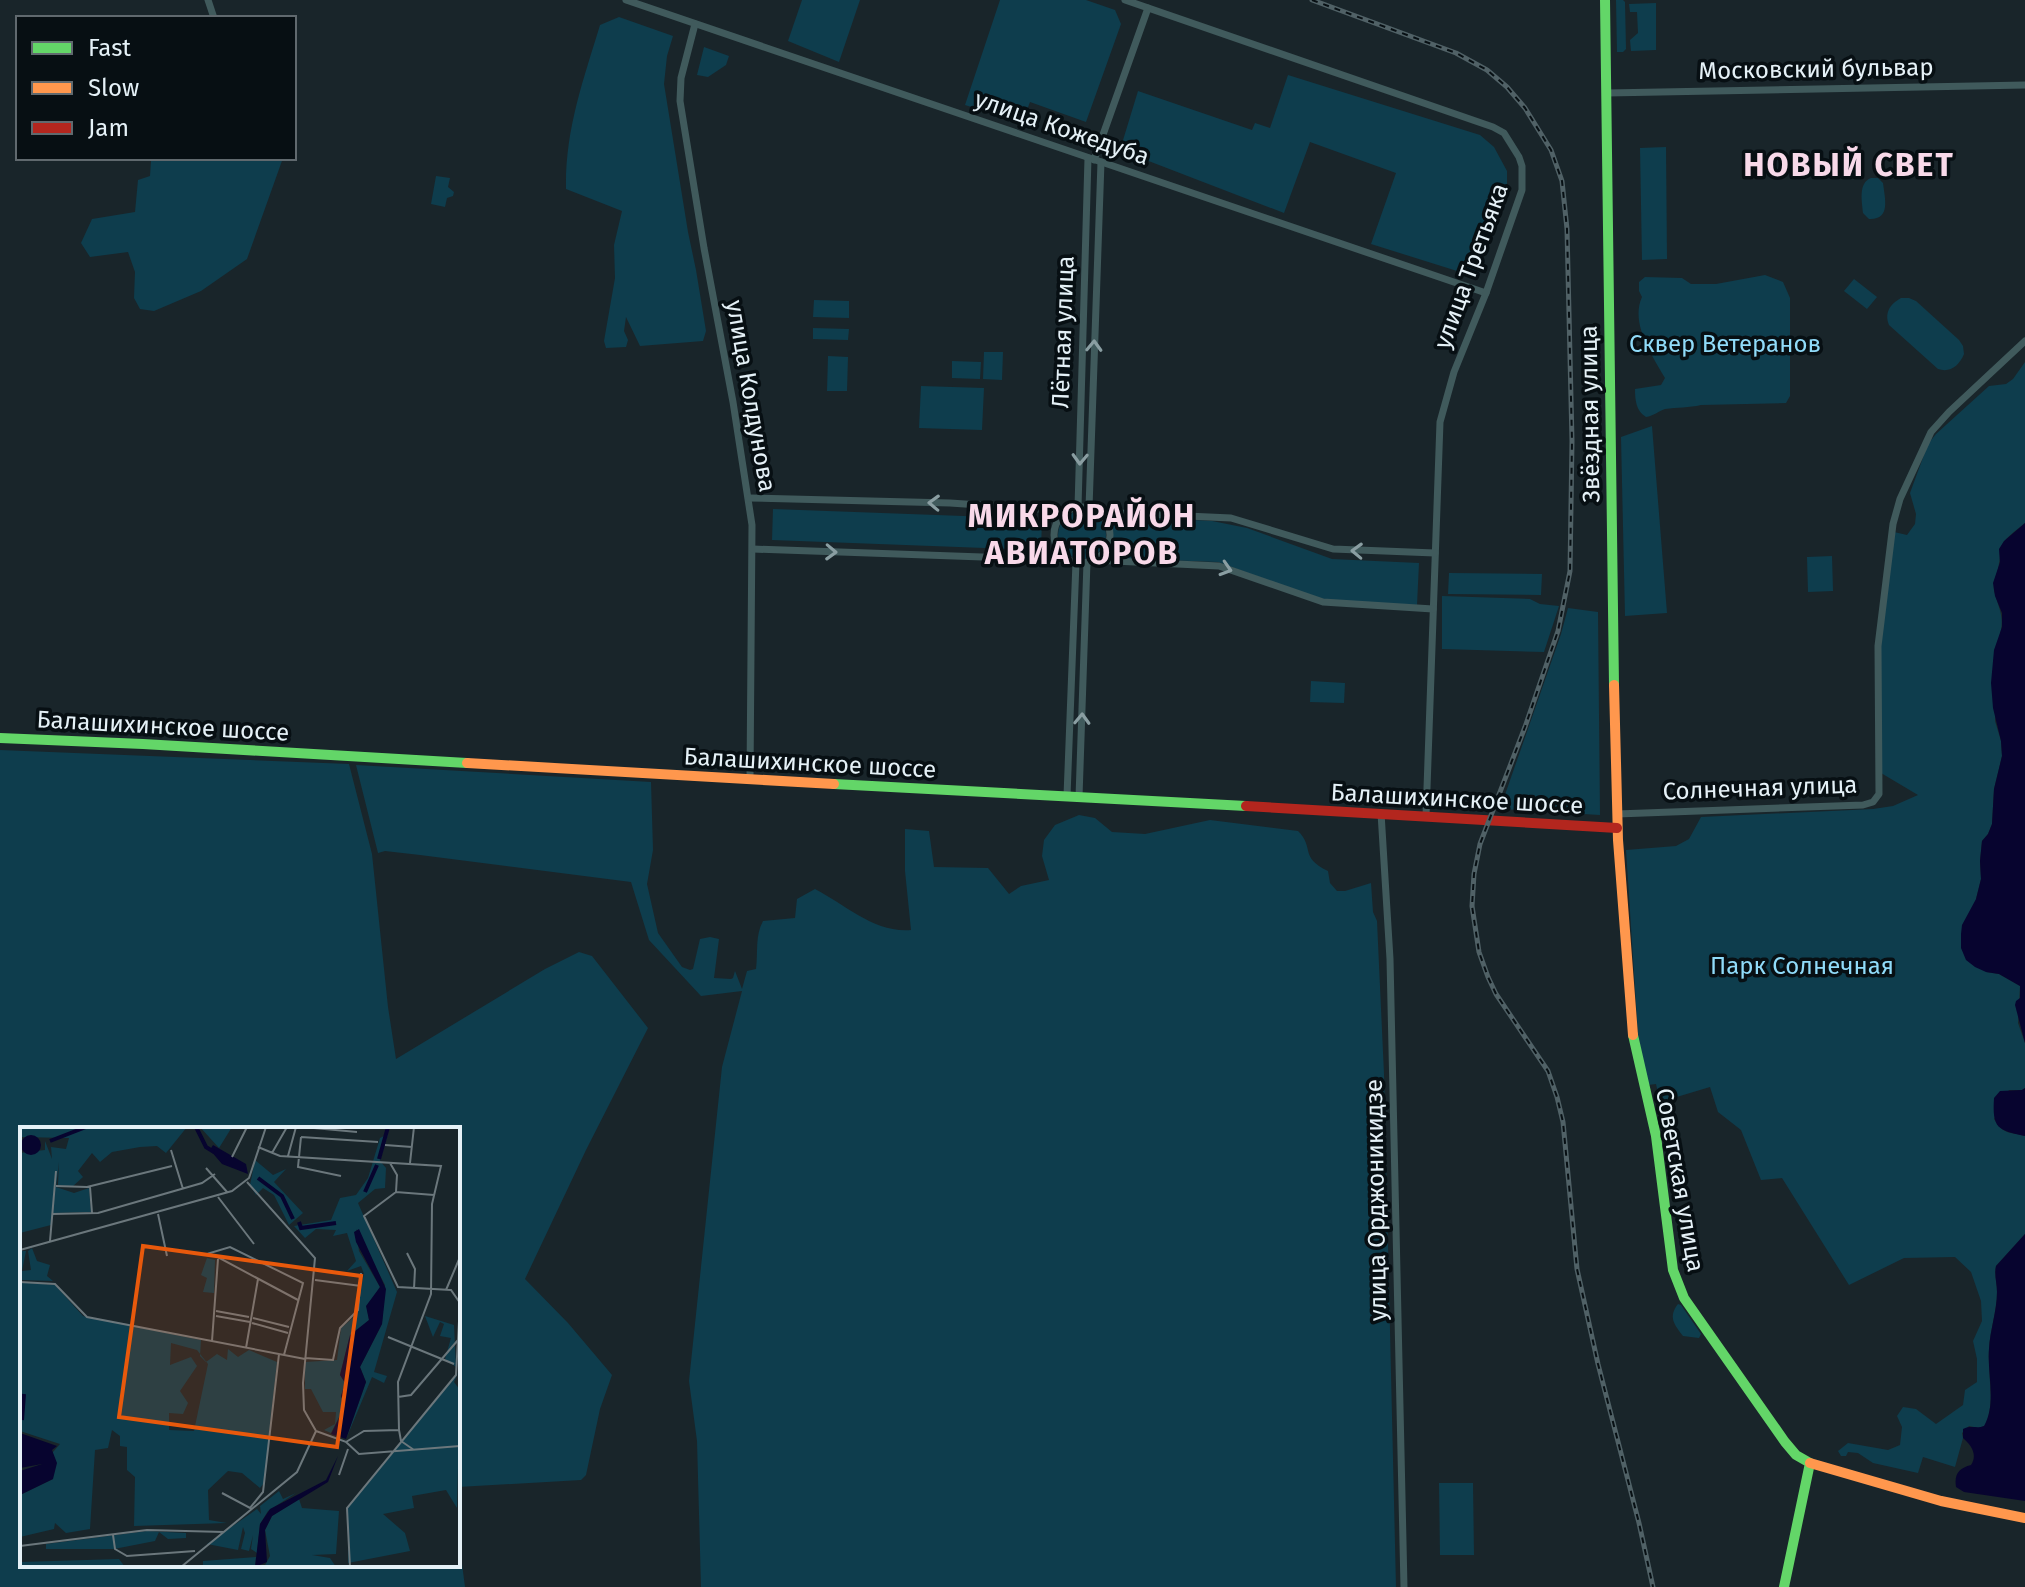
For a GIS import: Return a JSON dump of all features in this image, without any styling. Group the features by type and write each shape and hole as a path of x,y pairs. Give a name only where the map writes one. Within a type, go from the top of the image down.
{"main road":[{"name":"Звёздная улица","path":"1605,0 1617,828"},
{"name":"Балашихинское шоссе","path":"0,738 1617,828"},
{"name":"Советская улица","path":"1617,828 1634,1041 1656,1136 1676,1279 1681,1294 1781,1436 1796,1455 1810,1463"},
{"path":"1784,1587 1810,1463 1941,1501 2025,1518"}],"street":[{"name":"улица Кожедуба","path":"626,0 1486,293"},
{"name":"улица Третьяка","path":"1125,0 1493,127 1504,133 1519,157 1522,190 1454,372 1440,422 1426,816"},
{"name":"Лётная улица","path":"1078,507 1094,160 1148,8"},
{"name":"улица Колдунова","path":"695,24 681,78 680,101 749,498 753,549 750,779"},
{"name":"Московский бульвар","path":"1607,93 2025,85"},
{"name":"Лётная улица","path":"1089,508 1094,160"},
{"name":"Солнечная улица","path":"1617,814 1863,805 1873,802 1879,794 1878,646 1893,524 1900,499 1931,432 2025,341"},
{"path":"749,498 950,503 1068,511"},
{"path":"1072,561 1057,548 1054,540 1056,523 1068,511 1078,507 1098,512 1231,518 1333,549 1435,553"},
{"path":"1090,561 1106,549 1109,542 1108,525 1098,512"},
{"path":"753,549 1219,566 1323,602 1433,609"},
{"path":"1067,796 1072,561"},
{"path":"1079,797 1090,561"},
{"name":"улица Орджоникидзе","path":"1381,813 1390,974 1404,1587"}],"green space":[{"path":"802,0 860,0 839,62 788,41"},
{"path":"1000,0 1086,0 1115,10 1121,24 1086,122 1030,102 1022,123 965,105"},
{"path":"1616,0 1625,2 1626,49 1623,52 1617,52"},
{"path":"1656,3 1656,50 1631,51 1630,40 1638,33 1637,12 1630,12 1629,4"},
{"path":"619,17 673,36 664,84 706,331 703,341 640,346 626,317 626,347 606,348 604,341 615,278 614,245 622,211 566,189 566,167 576,106 600,25"},
{"path":"704,47 729,56 726,65 708,77 697,75"},
{"path":"1288,75 1480,135 1494,147 1507,171 1507,194 1473,276 1371,244 1396,173 1310,142 1284,213 1120,150 1138,91 1252,130 1255,123 1270,128"},
{"path":"1666,147 1667,259 1642,260 1640,148"},
{"path":"282,160 247,259 201,291 154,311 140,309 134,298 135,272 128,252 90,257 81,243 92,219 135,212 138,180 150,176 151,161"},
{"path":"436,176 450,178 448,187 454,192 447,198 445,207 431,204"},
{"path":"1871,178 1878,178 1883,183 1885,207 1881,216 1869,219 1863,213 1862,193 1864,184"},
{"name":"Сквер Ветеранов","path":"1765,275 1783,282 1790,298 1790,396 1786,403 1701,405 1665,409 1646,417 1643,415 1637,405 1635,389 1661,385 1665,378 1641,328 1639,282 1645,277 1682,278 1691,284 1716,284"},
{"path":"1854,279 1877,297 1867,309 1844,291"},
{"path":"1901,298 1916,301 1959,340 1964,354 1957,365 1946,370 1938,369 1889,325 1889,309"},
{"path":"814,300 849,301 849,318 813,317"},
{"path":"813,328 849,329 848,340 813,339"},
{"path":"984,352 1003,352 1002,380 983,379"},
{"path":"828,356 848,357 847,391 827,391"},
{"path":"952,361 981,362 980,379 952,378"},
{"name":"Парк Солнечная","path":"2025,362 2025,523 2001,547 1994,583 2002,620 1995,721 2002,756 1994,789 1992,824 1982,841 1981,879 1976,899 1986,972 1999,974 2020,986 2018,1023 2025,1043 2025,1088 2009,1090 1994,1119 2004,1131 2025,1136 2025,1234 1996,1266 1997,1299 1989,1349 1991,1398 1985,1426 1969,1426 1962,1433 1955,1467 1923,1457 1918,1473 1873,1463 1858,1453 1848,1452 1846,1456 1841,1456 1838,1451 1848,1443 1888,1450 1900,1445 1902,1427 1897,1416 1903,1407 1916,1409 1936,1424 1963,1405 1965,1390 1977,1382 1973,1341 1982,1321 1981,1301 1971,1272 1955,1257 1904,1258 1849,1285 1782,1178 1761,1180 1741,1130 1718,1112 1710,1087 1660,1102 1656,1084 1648,1085 1638,1034 1626,850 1676,846 1689,839 1701,817 1873,809 1893,806 1918,795 1881,773 1881,645 1894,532 1907,535 1915,524 1916,514 1910,493 1928,444 1989,386 2006,384 2013,379"},
{"path":"921,386 984,388 982,430 919,428"},
{"path":"1652,426 1667,613 1625,616 1621,437"},
{"path":"773,509 1042,519 1041,550 772,540"},
{"path":"1082,511 1099,518 1106,535 1099,552 1082,559 1065,552 1058,535 1065,518"},
{"path":"1114,516 1212,521 1247,528 1332,559 1419,563 1417,605 1317,598 1218,562 1111,558"},
{"path":"1832,556 1833,591 1808,592 1807,557"},
{"path":"1449,573 1542,574 1541,595 1448,594"},
{"path":"1442,596 1530,599 1540,604 1559,606 1544,652 1442,649"},
{"path":"1568,608 1598,612 1600,815 1500,809 1561,634"},
{"path":"1311,681 1345,683 1344,703 1310,702"},
{"path":"0,750 349,764 372,854 396,1059 545,969 579,952 592,956 648,1028 525,1279 612,1375 600,1409 586,1475 581,1480 460,1487 460,1127 20,1127 20,1567 460,1567 460,1548 465,1587 0,1587"},
{"path":"356,765 651,782 653,850 647,884 658,933 682,967 690,970 693,969 700,939 719,939 714,978 731,979 735,971 742,989 747,971 756,969 758,938 763,921 795,918 797,899 815,889 873,923 911,930 905,871 905,829 929,831 934,867 988,868 1009,894 1021,886 1049,880 1042,856 1044,840 1055,825 1079,815 1095,818 1112,832 1145,834 1210,820 1298,831 1306,842 1310,857 1328,871 1330,883 1337,891 1371,883 1373,912 1377,921 1384,1074 1396,1587 701,1587 697,1441 689,1381 722,1067 742,991 701,996 649,940 631,882 420,855 378,853"},
{"path":"1678,1304 1701,1334 1699,1338 1683,1336 1677,1328 1673,1317"},
{"path":"1439,1483 1473,1483 1474,1555 1440,1555"}],"shaded area":[{"path":"2025,523 2025,1043 2015,1005 2020,998 2020,986 1999,974 1975,967 1966,960 1961,948 1961,934 1981,879 1982,841 1992,824 1994,789 2002,756 1991,683 2002,613 1993,583 2000,562 1999,549"},
{"path":"2025,1088 2025,1136 1999,1126 1994,1116 1994,1098 2000,1091"},
{"path":"2025,1234 2025,1501 1964,1492 1956,1487 1956,1478 1958,1472 1971,1465 1974,1457 1971,1447 1963,1438 1963,1429 1984,1426 1990,1408 1989,1349 1997,1299 1996,1266"}],"railway":[{"path":"1312,0 1456,53 1487,70 1525,108 1551,150 1562,181 1567,229 1572,441 1570,571 1558,631 1480,844 1472,906 1479,952 1488,977 1496,994 1548,1071 1557,1097 1563,1122 1577,1269 1653,1587"}],"traffic: fast":[{"path":"1605,0 1614,685"},
{"path":"0,738 467,763"},
{"path":"834,784 1246,806"},
{"path":"1633,1035 1656,1136 1673,1270 1684,1298 1785,1442 1796,1455 1810,1463 1784,1587"}],"traffic: slow":[{"path":"1614,685 1618,840 1633,1035"},
{"path":"467,763 834,784"},
{"path":"1810,1463 1941,1501 2025,1518"}],"traffic: jam":[{"path":"1246,806 1617,828"}],"district":[{"name":"НОВЫЙ СВЕТ","path":"1849,165"},
{"name":"МИКРОРАЙОН АВИАТОРОВ","path":"1082,534"}]}
